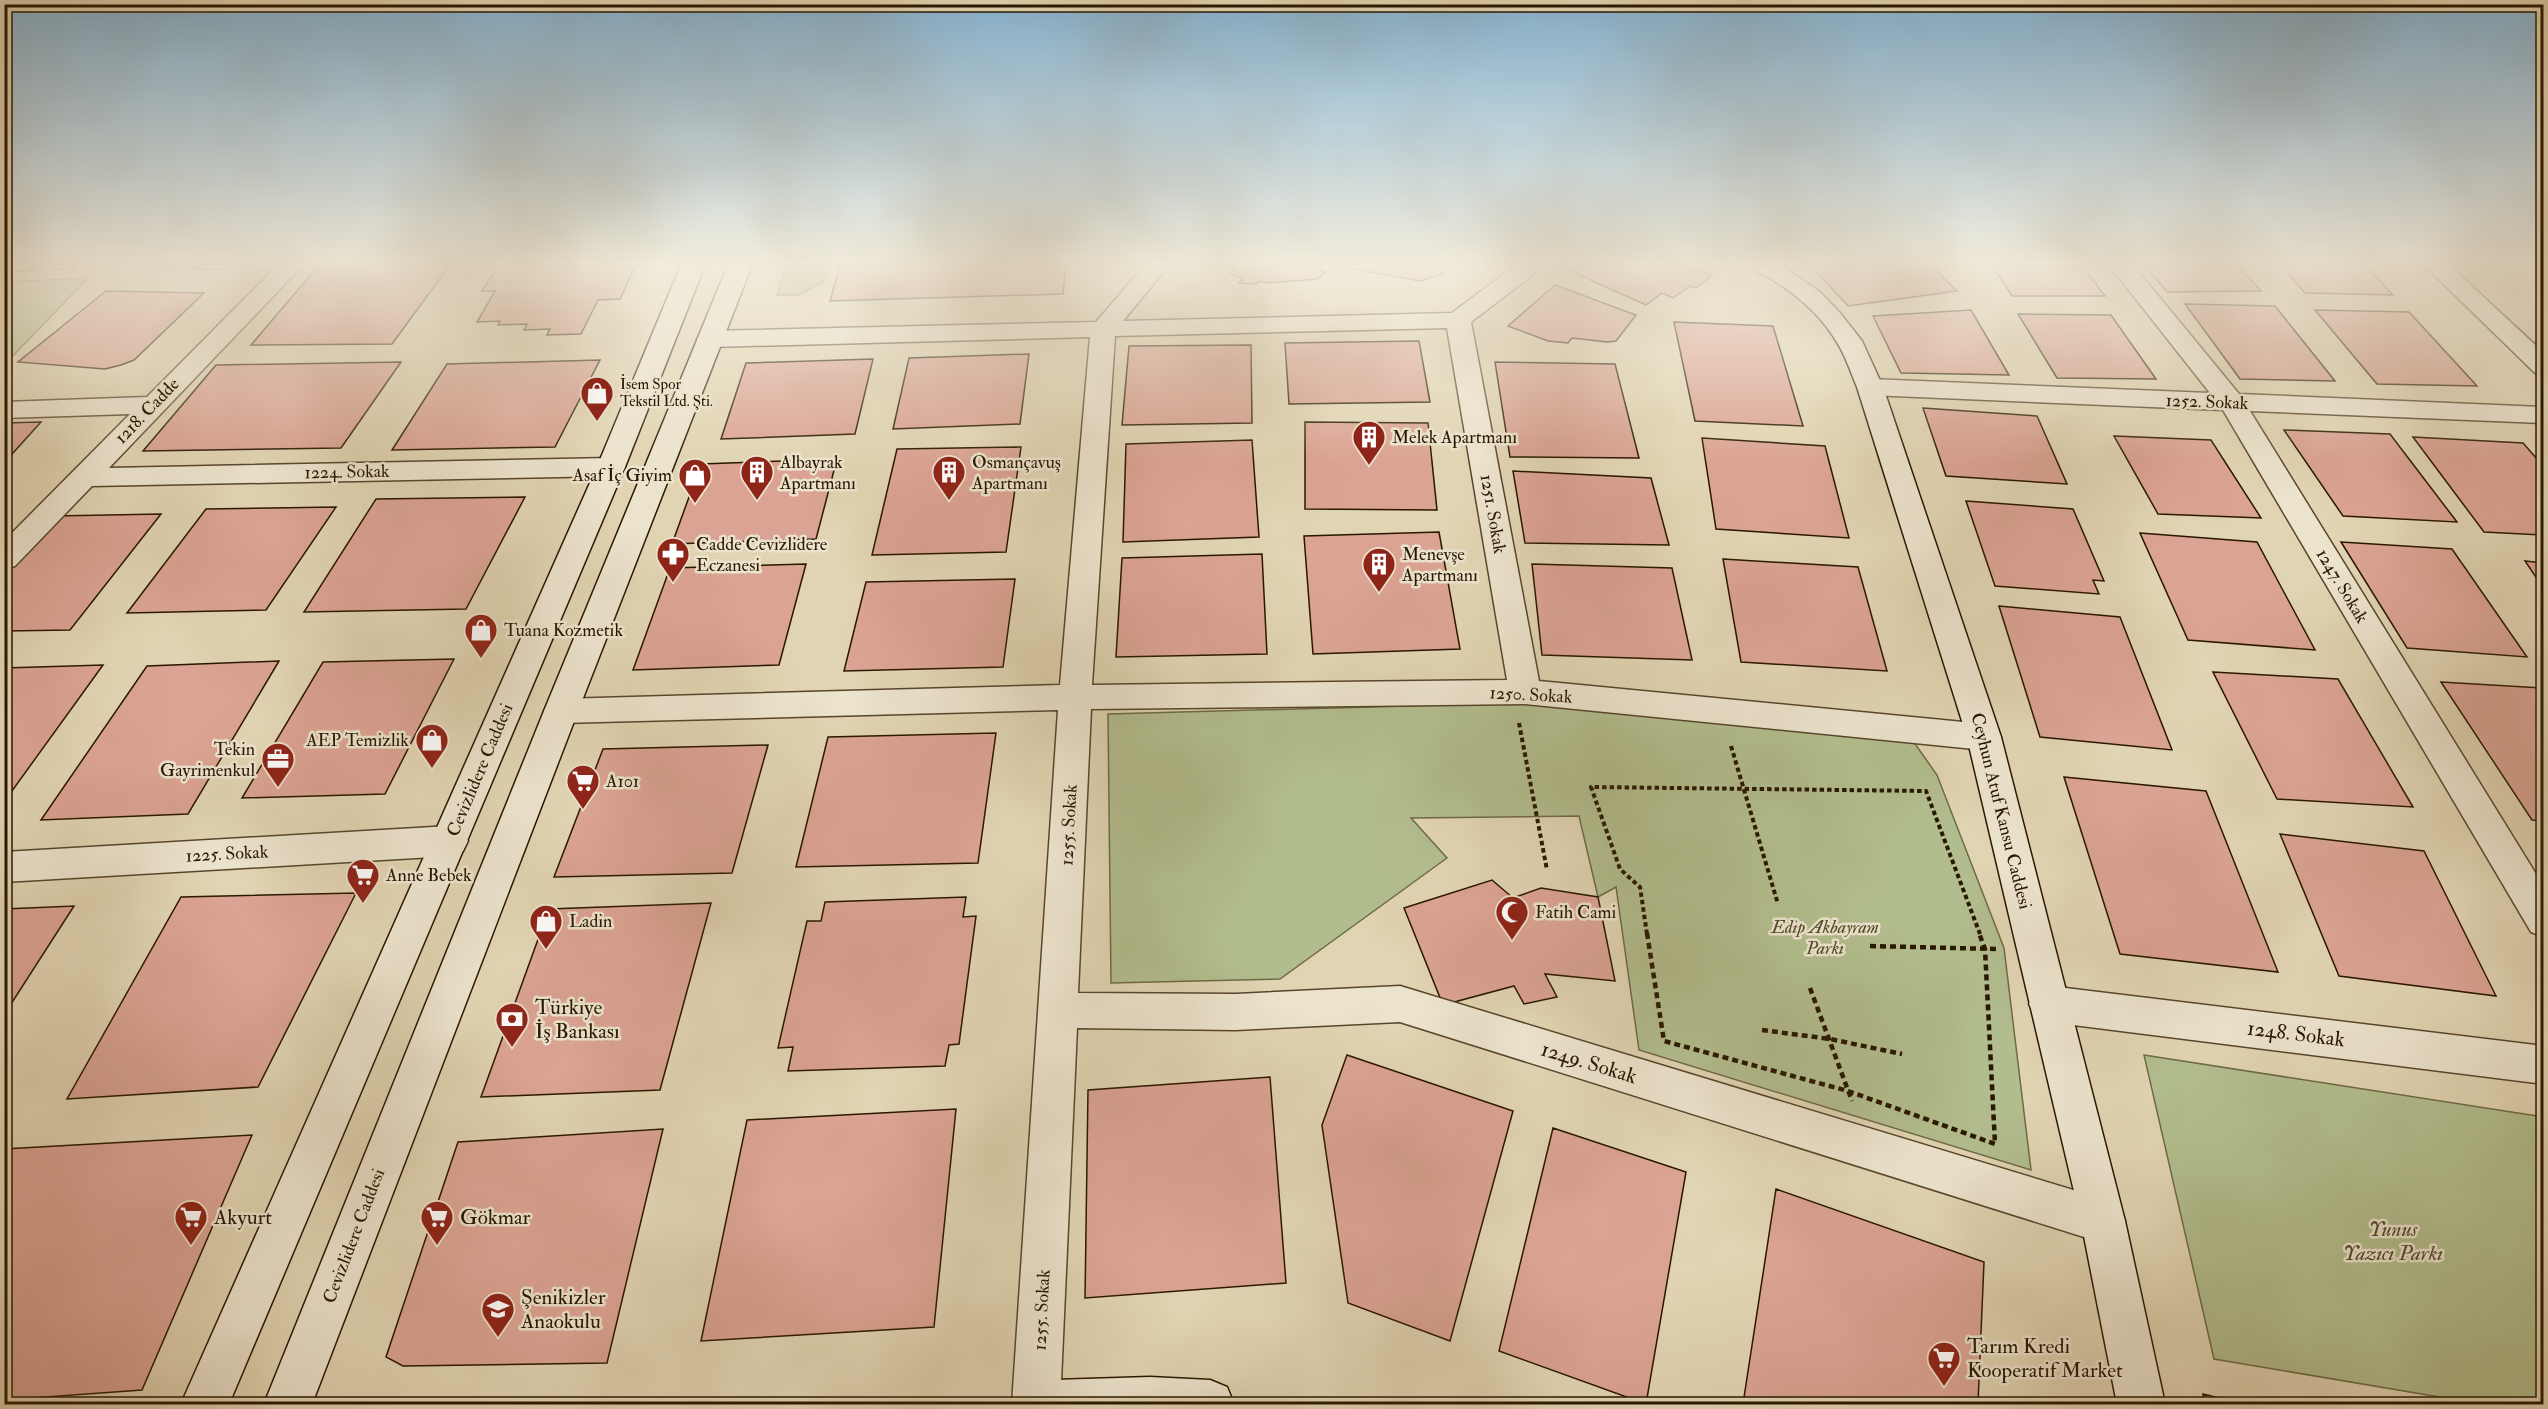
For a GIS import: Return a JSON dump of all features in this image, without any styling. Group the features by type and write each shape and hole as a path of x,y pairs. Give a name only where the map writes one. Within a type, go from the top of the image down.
{"street":[{"name":"1218. Cadde","path":"4,558 226,331"},
{"name":"Cevizlidere Caddesi","path":"205,1404 611,467 666,331"},
{"name":"Cevizlidere Caddesi","path":"288,1404 713,331"},
{"path":"710,339 1005,331"},
{"name":"1255. Sokak","path":"1036,1404 1060,1010 1075,697 1103,331"},
{"name":"1251. Sokak","path":"1460,331 1519,692"},
{"name":"Ceyhun Atuf Kansu Caddesi","path":"1842,331 1850,342 1870,387 1984,737 2103,1221 2141,1404"},
{"name":"1247. Sokak","path":"2174,331 2232,404 2544,921"},
{"path":"2505,331 2544,368"},
{"name":"1252. Sokak","path":"1870,387 2232,404 2544,415"},
{"path":"4,410 153,405"},
{"name":"1224. Sokak","path":"83,477 611,467"},
{"name":"1250. Sokak","path":"561,711 1075,697 1519,692 1984,737"},
{"name":"1225. Sokak","path":"4,867 450,841"},
{"name":"1249. Sokak","path":"1060,1010 1236,1012 1400,1004 2103,1221"},
{"name":"1248. Sokak","path":"2049,1004 2544,1065"},
{"path":"1054,1404 1150,1401 1210,1404"}],"path":[{"path":"1519,692 1546,870"},
{"path":"1720,711 1778,904"},
{"path":"1591,787 1926,791 1985,949 1995,1144 1848,1091 1664,1041 1640,886 1620,869 1591,787"},
{"path":"1870,946 2036,950"},
{"path":"1810,988 1870,1149"},
{"path":"1762,1030 1902,1053"}],"green space":[{"path":"5,331 37,331 5,364"},
{"name":"Edip Akbayram Parkı","path":"1516,703 1913,741 1937,775 2004,948 2031,1170 1639,1050 1616,887 1598,897 1579,816 1411,818 1447,858 1280,979 1111,983 1108,714"},
{"name":"Yunus Yazıcı Parkı","path":"2144,1055 2543,1117 2543,1404 2481,1404 2214,1359"}],"building":[{"path":"57,331 165,331 134,360 105,369 18,362"},
{"path":"263,331 402,331 392,344 251,345"},
{"path":"549,331 583,331 581,334 547,335"},
{"path":"1521,331 1624,331 1616,341 1572,338 1568,343 1548,341"},
{"path":"1676,331 1774,331 1803,426 1695,421"},
{"path":"1880,331 1983,331 2009,375 1901,373"},
{"path":"2028,331 2122,331 2156,379 2057,378"},
{"path":"2205,331 2295,331 2335,381 2240,379"},
{"path":"2332,331 2426,331 2477,386 2377,384"},
{"path":"1419,341 1430,402 1289,404 1285,343"},
{"path":"1251,345 1252,423 1122,425 1129,346"},
{"path":"1029,354 1020,424 893,429 909,358"},
{"path":"873,359 855,434 721,439 746,363"},
{"path":"600,360 555,447 392,450 447,364"},
{"path":"401,362 341,448 143,451 216,365"},
{"path":"1495,362 1615,364 1639,458 1510,457"},
{"path":"1923,408 2037,416 2067,484 1946,476"},
{"path":"41,422 4,463 4,423"},
{"name":"Melek Apartmanı","path":"1305,422 1428,423 1437,510 1305,509"},
{"path":"2284,430 2390,434 2457,522 2343,516"},
{"path":"2114,436 2211,440 2261,518 2158,514"},
{"path":"2413,437 2523,443 2544,467 2544,535 2484,532"},
{"path":"1702,438 1825,446 1849,538 1716,529"},
{"path":"1252,440 1259,537 1123,542 1126,444"},
{"name":"Osmançavuş Apartmanı","path":"1021,447 1006,552 872,555 897,449"},
{"name":"Albayrak Apartmanı","path":"837,459 816,539 672,544 701,464"},
{"path":"1513,471 1651,478 1669,545 1525,543"},
{"path":"525,497 466,609 304,612 376,499"},
{"path":"1966,501 2073,509 2104,581 2093,580 2099,594 1995,586"},
{"path":"336,507 266,610 127,613 206,509"},
{"path":"161,514 70,630 4,631 4,573 54,516"},
{"name":"Menevşe Apartmanı","path":"1439,532 1460,649 1313,654 1304,536"},
{"path":"2140,533 2257,542 2315,650 2188,640"},
{"path":"2341,542 2452,549 2527,657 2407,648"},
{"path":"1262,554 1267,654 1116,657 1122,558"},
{"path":"1723,559 1858,567 1887,671 1741,662"},
{"path":"2525,561 2544,563 2544,589"},
{"path":"806,564 779,665 633,670 670,568"},
{"path":"1532,564 1672,568 1692,660 1542,655"},
{"path":"1015,579 1003,667 844,671 866,582"},
{"path":"1999,606 2120,617 2172,750 2040,737"},
{"path":"454,659 385,794 242,798 323,662"},
{"path":"279,661 188,814 41,820 147,666"},
{"path":"103,665 4,802 4,668"},
{"path":"2213,672 2338,679 2413,807 2277,799"},
{"path":"2441,682 2544,688 2544,821 2532,820"},
{"path":"996,733 978,863 796,867 828,737"},
{"path":"768,745 732,873 554,877 603,749"},
{"path":"2064,777 2206,791 2278,972 2120,954"},
{"path":"2280,834 2424,851 2496,996 2339,976"},
{"name":"Fatih Cami","path":"1492,880 1513,898 1541,888 1598,897 1615,981 1545,974 1557,997 1524,1004 1514,986 1443,1005 1404,908"},
{"path":"356,893 258,1087 67,1099 181,897"},
{"path":"966,897 963,917 976,916 959,1044 949,1045 945,1066 788,1071 793,1047 778,1048 807,921 821,921 825,902"},
{"path":"711,903 660,1090 481,1097 549,909"},
{"path":"74,906 4,1015 4,909"},
{"path":"1347,1055 1513,1111 1450,1341 1348,1303 1322,1125"},
{"path":"1270,1077 1286,1283 1085,1298 1088,1090"},
{"path":"956,1109 934,1327 701,1341 747,1120"},
{"path":"1553,1128 1686,1172 1646,1404 1499,1351"},
{"path":"663,1129 607,1363 403,1366 386,1357 458,1142"},
{"path":"252,1135 142,1390 4,1400 4,1149"},
{"path":"1776,1189 1984,1262 1978,1404 1743,1404"},
{"path":"2203,1394 2244,1404 2204,1404"}],"place":[{"name":"İsem Spor Tekstil Ltd. Şti.","path":"597,422"},
{"name":"Melek Apartmanı","path":"1369,466"},
{"name":"Albayrak Apartmanı","path":"757,501"},
{"name":"Osmançavuş Apartmanı","path":"949,501"},
{"name":"Asaf İç Giyim","path":"695,504"},
{"name":"Cadde Cevizlidere Eczanesi","path":"673,583"},
{"name":"Menevşe Apartmanı","path":"1379,593"},
{"name":"Tuana Kozmetik","path":"481,659"},
{"name":"AEP Temizlik","path":"432,769"},
{"name":"Tekin Gayrimenkul","path":"278,788"},
{"name":"A101","path":"583,810"},
{"name":"Anne Bebek","path":"363,904"},
{"name":"Fatih Cami","path":"1512,941"},
{"name":"Ladin","path":"546,950"},
{"name":"Türkiye İş Bankası","path":"512,1048"},
{"name":"Akyurt","path":"191,1246"},
{"name":"Gökmar","path":"437,1246"},
{"name":"Şenikizler Anaokulu","path":"498,1338"},
{"name":"Tarım Kredi Kooperatif Market","path":"1944,1387"}]}
